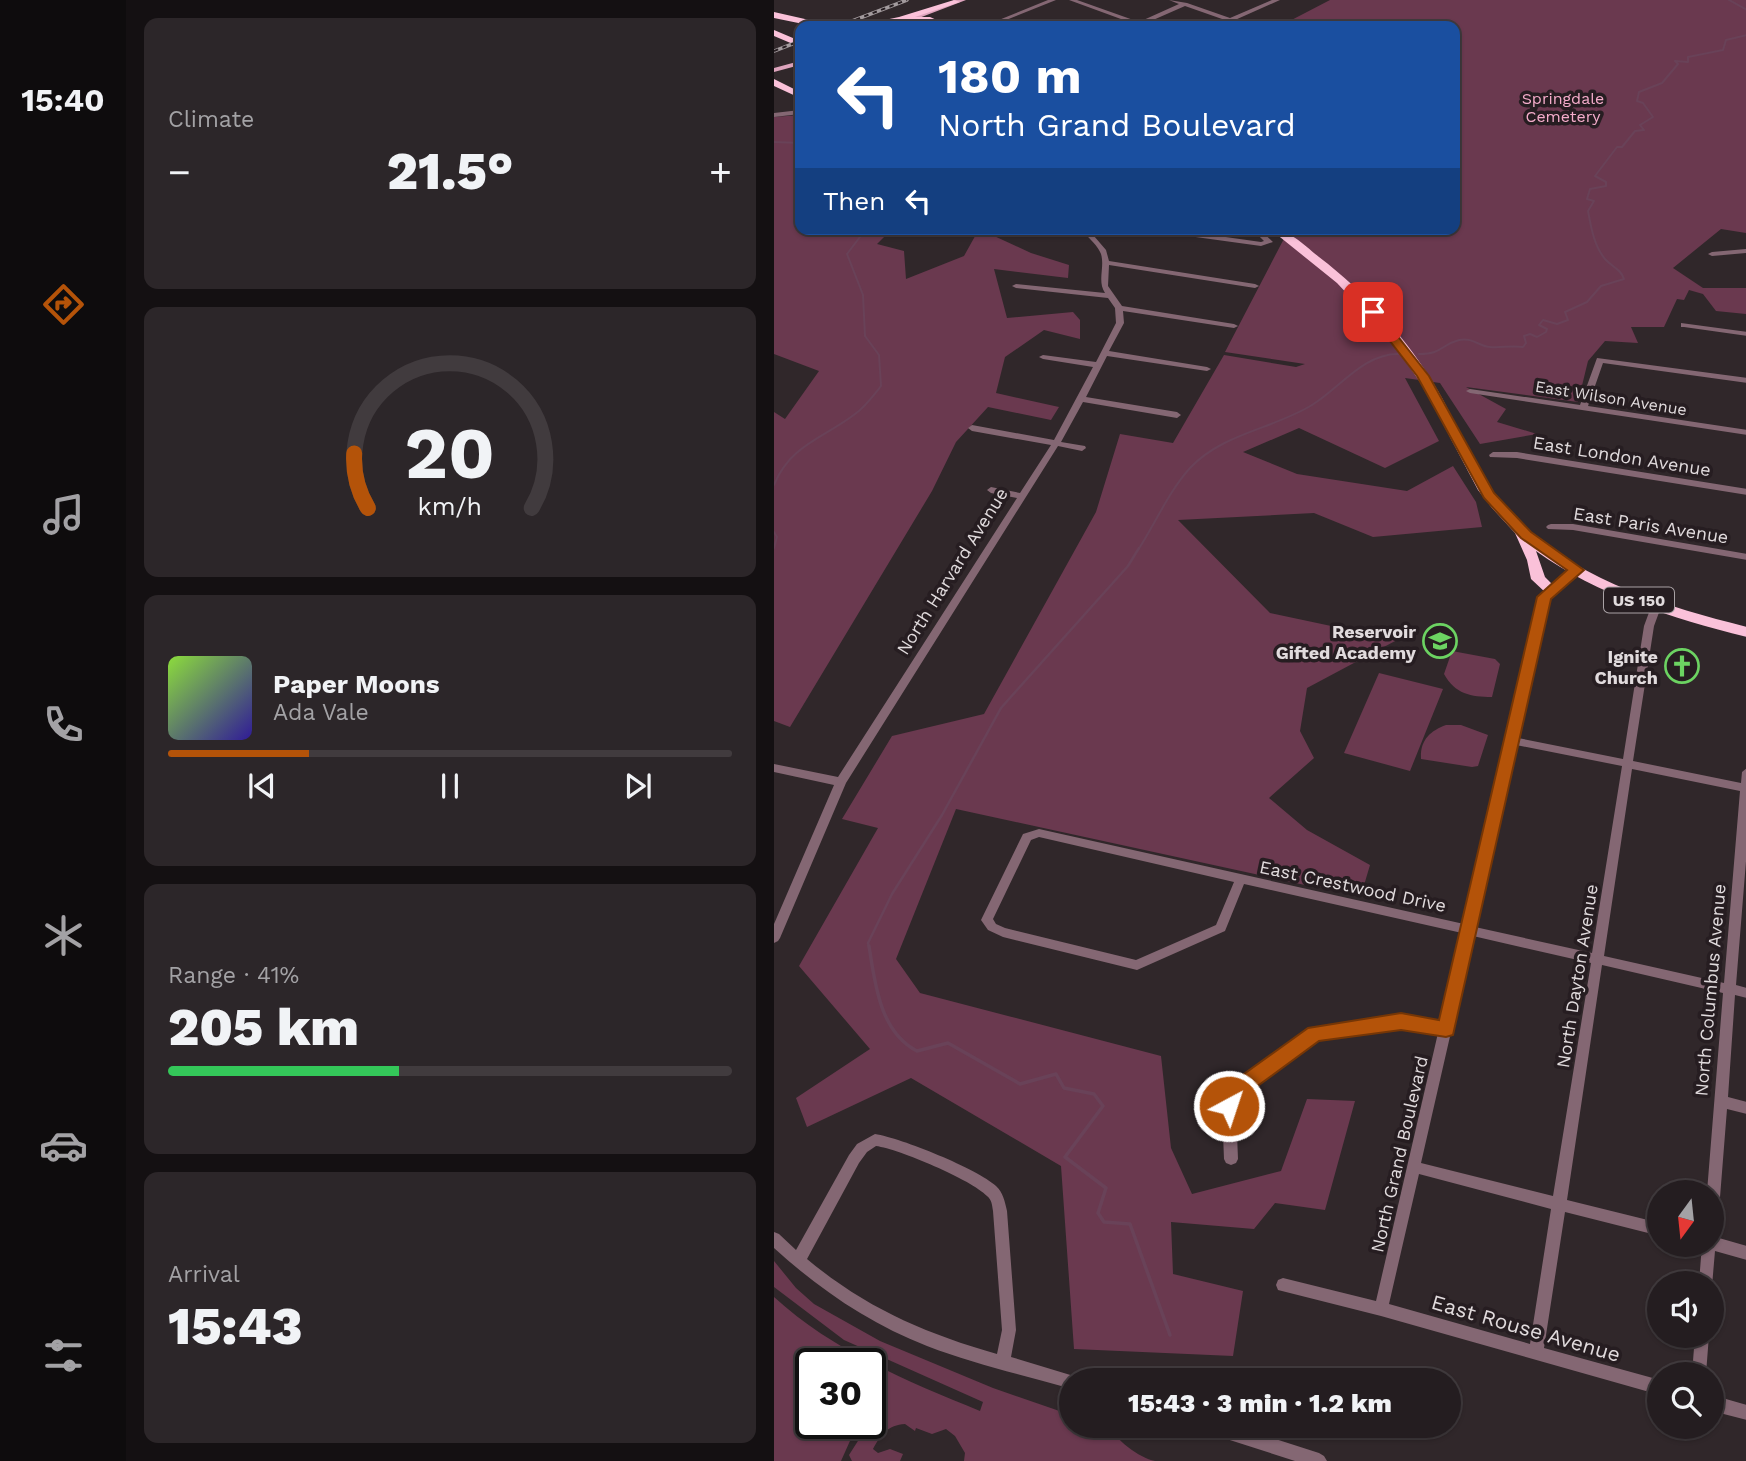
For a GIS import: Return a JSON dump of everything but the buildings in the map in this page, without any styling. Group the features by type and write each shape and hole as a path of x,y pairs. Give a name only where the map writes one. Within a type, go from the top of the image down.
{"highway":[{"path":"884,21 961,1"},
{"path":"940,21 935,18 961,1"},
{"path":"774,18 795,21"},
{"path":"774,18 795,28"},
{"path":"914,21 928,21"},
{"path":"774,33 795,41"},
{"path":"774,84 795,94"},
{"name":"US 150","path":"1284,235 1334,274 1395,337 1432,392 1484,488 1512,522 1540,546 1576,570 1656,607 1746,630"},
{"path":"1512,522 1533,555 1538,579 1551,590"}],"main road":[{"path":"921,19 961,1"},
{"path":"911,21 961,1"},
{"path":"776,70 795,63"}],"street":[{"path":"1000,21 1053,0"},
{"path":"1072,0 1129,21"},
{"path":"1172,0 1233,21"},
{"path":"1230,20 1277,0"},
{"path":"1153,21 1185,5"},
{"path":"774,115 795,113"},
{"path":"1090,235 1104,251 1108,263 1104,286 1119,308 1234,326"},
{"path":"1197,235 1256,243 1269,242 1261,235"},
{"path":"1712,254 1746,251"},
{"path":"1108,263 1255,286"},
{"path":"1016,286 1110,296"},
{"name":"North Harvard Avenue","path":"774,938 841,782 1057,442 1120,323 1119,308"},
{"path":"1684,325 1746,334"},
{"path":"1105,353 1207,369"},
{"path":"1043,357 1099,365"},
{"path":"1584,407 1600,360 1746,381"},
{"name":"East Wilson Avenue","path":"1470,391 1746,433"},
{"path":"1080,400 1177,415"},
{"path":"972,428 1082,448"},
{"name":"East London Avenue","path":"1493,455 1517,455 1746,492"},
{"path":"991,490 1023,496"},
{"name":"East Paris Avenue","path":"1551,527 1573,527 1746,557"},
{"path":"1551,590 1576,570"},
{"name":"North Grand Boulevard","path":"1381,1309 1511,740 1545,597 1551,590"},
{"name":"North Dayton Avenue","path":"1536,1352 1627,764 1650,622 1656,607"},
{"path":"1511,740 1746,788"},
{"path":"774,768 841,782"},
{"name":"North Columbus Avenue","path":"1714,1180 1746,772"},
{"name":"East Crestwood Drive","path":"1240,880 1226,920 1217,932 1146,963 1125,963 1003,932 989,924 988,915 1027,837 1034,833 1746,993"},
{"path":"1231,1159 1228,1109 1233,1095 1305,1038 1315,1034 1397,1022 1446,1029"},
{"path":"1721,1101 1746,1108"},
{"path":"798,1261 856,1155 875,1140 890,1141 984,1185 997,1198 1000,1212 1009,1330 1003,1361"},
{"path":"1414,1167 1647,1227"},
{"path":"774,1240 848,1298 904,1329 949,1346 1059,1378"},
{"path":"1724,1247 1746,1253"},
{"name":"East Rouse Avenue","path":"1283,1285 1381,1309 1647,1384"},
{"path":"1724,1407 1746,1413"},
{"path":"1248,1438 1319,1461"}],"green space":[{"name":"Springdale Cemetery","path":"1330,0 1746,0 1746,233 1721,229 1673,268 1703,288 1746,288 1746,314 1716,311 1703,294 1689,290 1684,300 1677,299 1664,327 1631,327 1638,343 1605,341 1588,361 1578,402 1466,387 1506,409 1497,422 1537,434 1480,444 1440,383 1405,378 1439,441 1385,468 1299,428 1243,452 1297,474 1407,491 1453,466 1476,502 1482,527 1373,537 1314,513 1178,520 1270,613 1397,640 1307,688 1300,731 1314,758 1269,798 1307,830 1370,865 1362,892 1305,885 956,809 896,959 920,993 1161,1056 1171,1148 1192,1194 1281,1171 1307,1099 1355,1101 1325,1210 1275,1203 1254,1229 1171,1222 1173,1274 1243,1291 1233,1356 1074,1349 1061,1166 911,1078 807,1127 796,1098 870,1049 799,966 878,828 842,819 892,736 984,714 1096,512 1120,434 1173,443 1224,355 1296,367 1305,364 1225,352 1286,235 1460,235 1460,21 1290,21"},
{"path":"795,115 795,235 886,235 877,244 904,251 906,279 964,256 976,235 992,235 1031,253 1069,265 1068,278 994,269 1007,318 1073,312 1080,320 1080,339 1044,330 1005,357 996,393 1059,407 1051,420 988,407 956,442 932,491 790,727 774,721 774,412 785,419 819,371 774,354 774,117"},
{"path":"1452,651 1495,659 1500,664 1492,697 1464,693 1448,681 1444,674"},
{"path":"1379,673 1443,689 1410,771 1344,753"},
{"path":"1446,725 1461,725 1488,735 1478,766 1421,759 1424,741 1435,730"},
{"path":"774,1261 796,1288 814,1304 880,1341 993,1388 1059,1411 1059,1438 1117,1438 1142,1456 1155,1461 964,1461 965,1453 955,1436 946,1429 932,1434 916,1428 915,1431 905,1424 886,1431 886,1370 980,1411 983,1402 886,1359 886,1348 862,1348 844,1340 774,1287"},
{"path":"774,1297 844,1348 795,1348 795,1439 851,1439 841,1461 774,1461"},
{"path":"859,1439 879,1439 873,1449 878,1453 890,1449 903,1454 900,1461 852,1461 849,1455"}],"waterway":[{"path":"1729,0 1747,10"},
{"path":"1419,354 1433,353 1464,339 1486,347 1523,347 1526,343 1524,336 1530,334 1537,337 1546,332 1547,329 1539,325 1543,320 1557,324 1568,320 1565,312 1587,302 1601,286 1624,279 1601,254 1594,236 1588,211 1594,201 1587,199 1590,189 1606,186 1606,182 1595,176 1617,147 1622,147 1635,131 1644,130 1640,125 1653,117 1643,103 1637,101 1639,92 1662,83 1678,64 1675,61 1688,62 1688,57 1723,50 1726,40 1747,35"},
{"path":"774,142 795,143"},
{"path":"774,485 781,471 798,451 859,411 881,386 879,355 865,336 863,295 847,254 861,235"},
{"path":"1138,550 1175,487 1203,456 1233,439 1312,405 1352,373 1374,360 1385,355 1398,354"},
{"path":"774,532 777,537 774,548"},
{"path":"869,948 868,943 892,894 942,815 1001,708 1128,566 1139,548"},
{"path":"869,946 881,1006 895,1032 917,1051 948,1043 1020,1084 1056,1074 1064,1088 1094,1094 1103,1106 1065,1157 1106,1188 1098,1213 1104,1222 1130,1224 1170,1335"}],"railway":[{"path":"852,21 907,0"},
{"path":"774,51 795,43"}],"place":[{"name":"Reservoir Gifted Academy","path":"1440,641"},
{"name":"Ignite Church","path":"1682,666"}],"route":[{"path":"1229,1106 1237,1090 1297,1043 1315,1034 1401,1021 1446,1029 1545,597 1576,570 1526,535 1506,517 1488,495 1438,401 1411,358 1373,312"}]}
